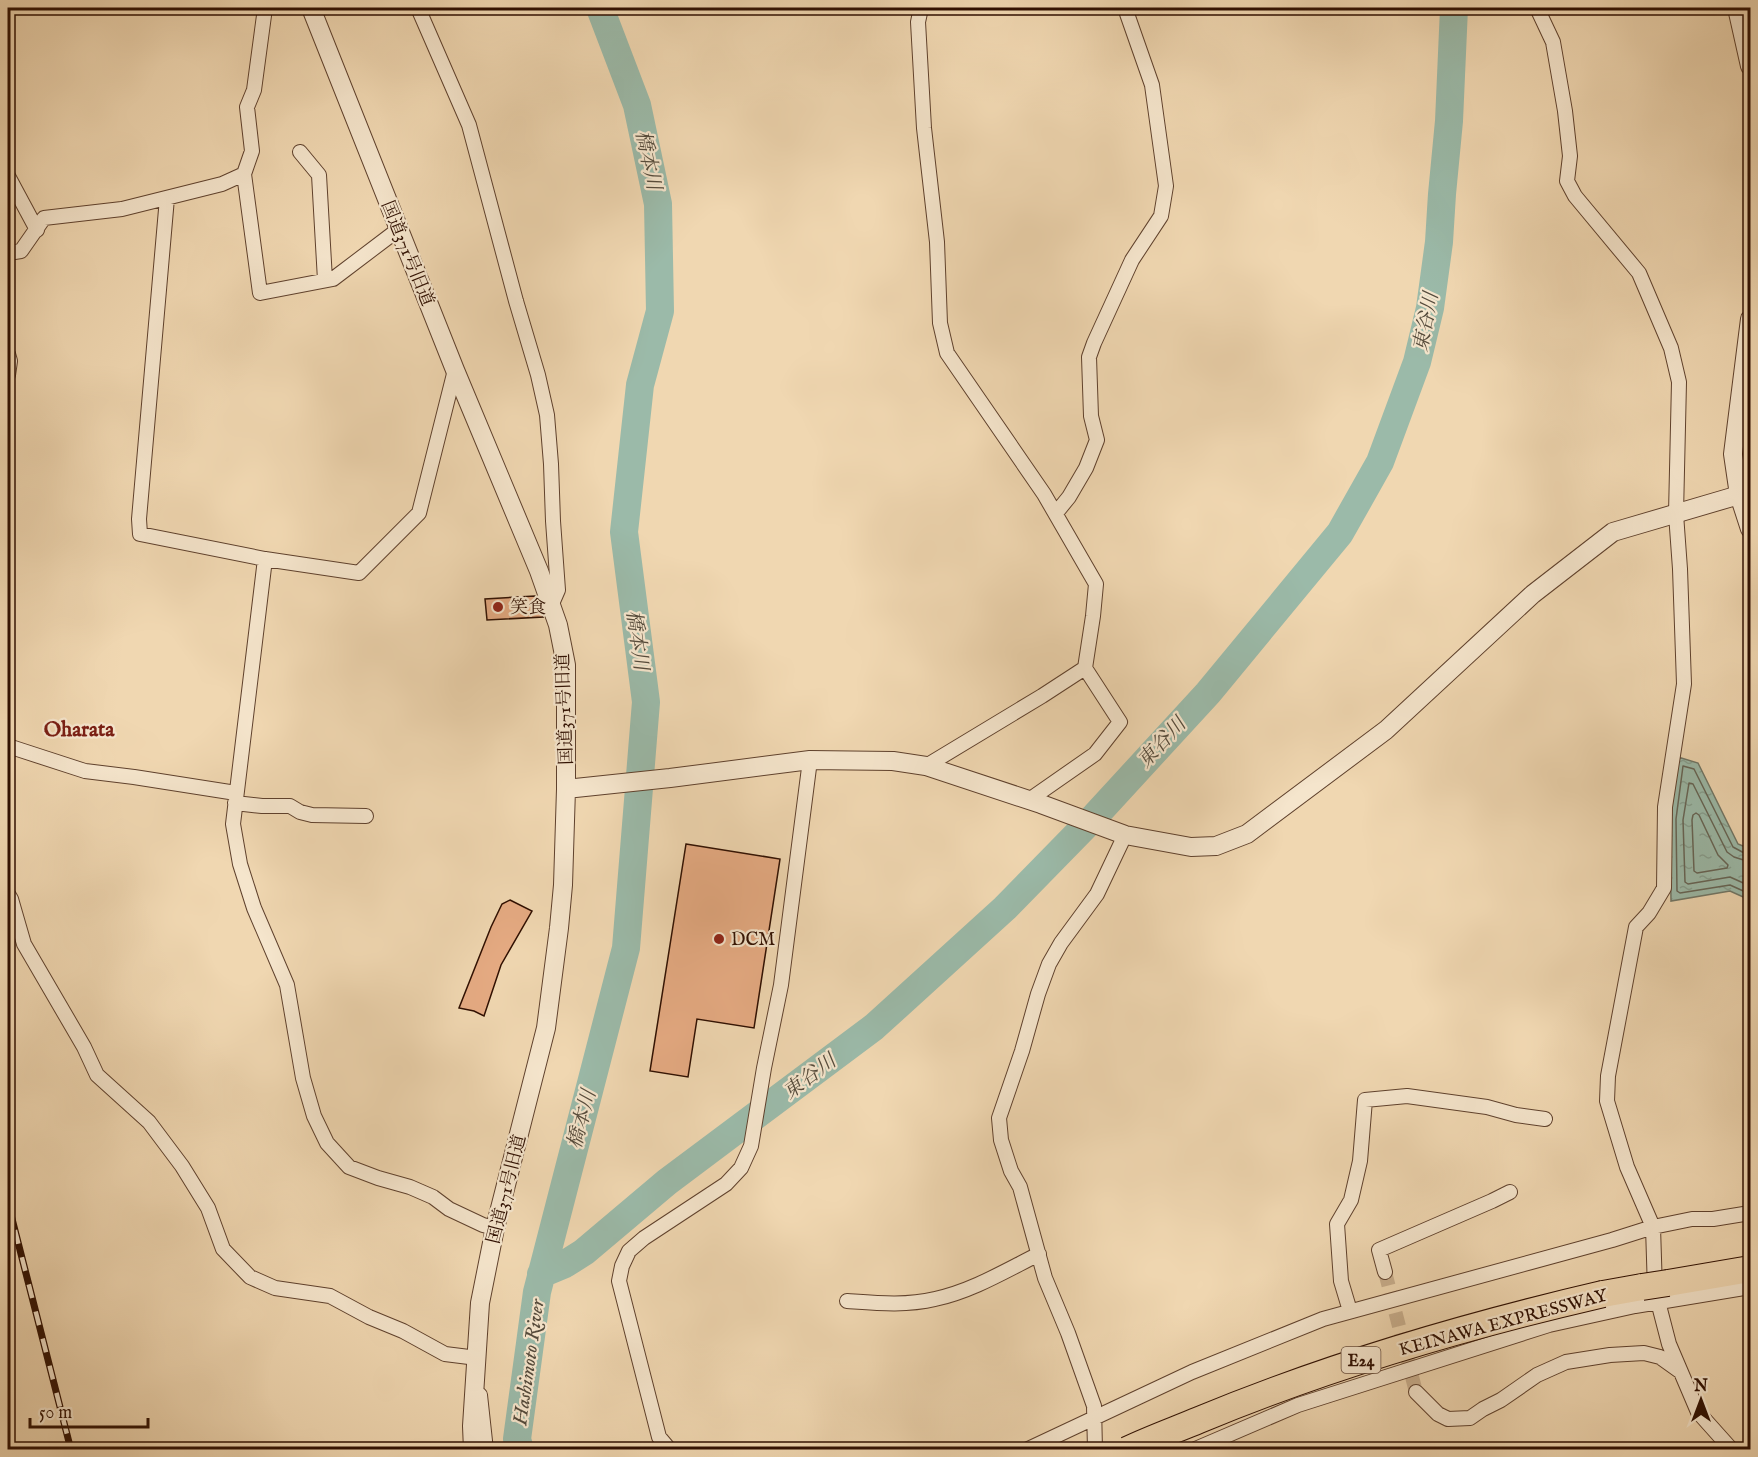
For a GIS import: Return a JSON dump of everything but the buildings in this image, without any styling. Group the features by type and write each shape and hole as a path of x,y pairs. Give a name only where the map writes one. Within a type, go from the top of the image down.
{"highway":[{"name":"KEINAWA EXPRESSWAY","path":"1127,1449 1251,1398 1364,1359 1457,1331 1603,1294 1656,1291 1750,1269"}],"street":[{"path":"265,8 254,90 248,107 252,151 244,174 260,293 333,279 399,229"},
{"name":"国道371号旧道","path":"311,8 455,370 538,571 558,625 566,665 566,789 559,927 546,1029 495,1228 480,1303 472,1426 473,1449"},
{"path":"418,8 469,125 547,415 558,590 551,606"},
{"path":"921,8 918,22 924,128 937,242 940,323 947,353 1044,494 1096,584 1085,668 1120,722 1095,754 1035,802"},
{"path":"1056,513 1069,497 1086,468 1097,440 1091,416 1089,357 1132,260 1161,216 1166,186 1152,85 1125,8"},
{"path":"1537,8 1553,42 1566,111 1570,156 1568,181 1575,196 1639,273 1671,348 1679,382 1676,514 1684,684 1665,807 1664,888 1649,913 1636,927 1608,1076 1606,1101 1627,1167 1653,1227 1655,1290 1669,1344 1698,1412 1732,1449"},
{"path":"1737,8 1750,66"},
{"path":"300,153 319,175 325,280"},
{"path":"8,253 21,250 44,218 122,209 222,184 244,174"},
{"path":"8,176 37,230"},
{"path":"167,198 139,519 140,534 265,559 358,573 419,513 455,370"},
{"path":"1750,319 1734,454 1739,495 1750,529"},
{"path":"8,354 10,361 8,375"},
{"path":"566,789 591,788 810,760 893,761 926,766 1117,832 1191,847 1216,846 1246,834 1386,730 1533,594 1613,532 1739,495"},
{"path":"265,559 233,824 240,864 254,908 286,985 303,1078 314,1116 327,1143 349,1167 378,1178 410,1186 433,1197 449,1209 483,1225 495,1228"},
{"path":"926,766 1085,668"},
{"path":"8,746 85,771 155,780 262,806 290,806 312,815 366,816"},
{"path":"670,1449 659,1437 619,1281 622,1266 629,1251 644,1238 726,1184 741,1168 752,1146 764,1068 781,985 810,760"},
{"path":"1095,1449 1094,1406 1068,1333 1045,1278 1020,1187 1011,1171 1001,1140 999,1118 1049,964 1061,943 1097,894 1117,832"},
{"path":"8,894 24,944 84,1047 97,1075 149,1122 182,1166 208,1208 224,1249 250,1277 275,1288 330,1296 445,1354 477,1358 486,1449"},
{"path":"1350,1311 1341,1281 1337,1224 1351,1200 1360,1161 1365,1100 1407,1096 1487,1107 1516,1115 1545,1119"},
{"path":"1385,1272 1379,1250 1510,1192"},
{"path":"1026,1449 1192,1372 1323,1318 1653,1227 1692,1219 1713,1219 1750,1213"},
{"path":"847,1301 881,1304 936,1299 972,1287 1039,1254"},
{"path":"1193,1449 1298,1405 1656,1291 1750,1287"},
{"path":"1416,1392 1438,1414 1448,1419 1470,1418 1537,1375 1566,1362 1610,1355 1644,1353 1660,1357 1681,1372"}],"water":[{"path":"1678,757 1698,763 1738,844 1750,849 1750,900 1730,891 1671,901 1670,819"}],"waterway":[{"name":"橋本川","path":"520,1450 517,1439 537,1292 626,948 646,702 624,532 640,385 660,311 658,204 637,105 600,8"},
{"name":"東谷川","path":"541,1274 565,1264 584,1252 667,1182 874,1027 1005,908 1095,816 1208,693 1340,533 1380,462 1417,362 1430,308 1439,242 1449,121 1454,8"}],"tunnel":[{"path":"1385,1272 1416,1392"}],"railway":[{"path":"8,1203 71,1450"}],"place":[{"name":"笑食","path":"498,607"},
{"name":"DCM","path":"719,939"}],"district":[{"name":"Oharata","path":"79,729"}],"water label":[{"name":"Hashimoto River","path":"528,1362"}]}
